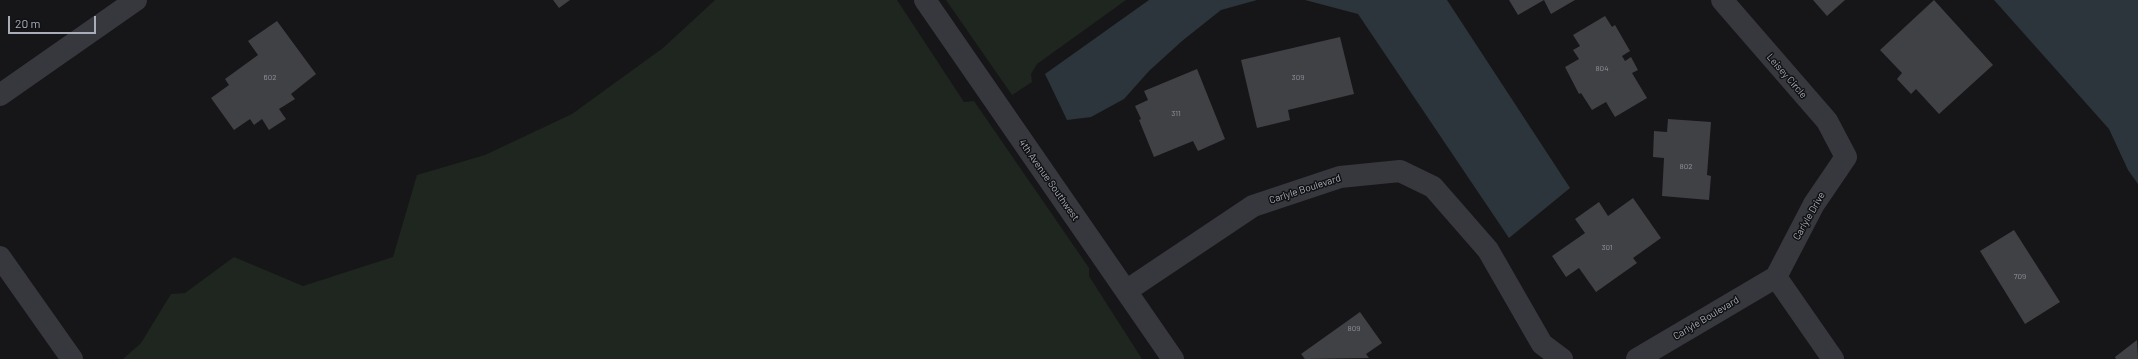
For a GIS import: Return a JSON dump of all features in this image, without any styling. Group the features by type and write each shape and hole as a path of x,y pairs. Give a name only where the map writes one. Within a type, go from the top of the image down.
{"street":[{"path":"0,95 136,0"},
{"name":"4th Avenue Southwest","path":"925,0 1173,359"},
{"name":"Leisey Circle","path":"1722,0 1827,121 1846,157"},
{"name":"Carlyle Drive","path":"1776,277 1814,204 1846,157"},
{"name":"Carlyle Boulevard","path":"1126,291 1253,206 1340,177 1400,171 1433,187 1488,250 1542,344 1562,359"},
{"path":"0,257 72,359"},
{"path":"1776,277 1832,359"},
{"name":"Carlyle Boulevard","path":"1637,359 1776,277"}],"shaded area":[{"path":"715,0 897,0 964,102 974,101 1089,268 1089,276 1142,359 123,359 141,343 171,294 185,293 234,257 303,286 393,257 417,175 485,155 572,114 663,48"},
{"path":"946,0 1126,0 1037,64 1031,74 1032,82 1012,95"},
{"path":"1149,0 1257,0 1221,10 1182,41 1149,71 1124,99 1091,117 1067,120 1045,74"},
{"path":"1305,0 1447,0 1570,188 1509,238 1358,14"},
{"path":"1994,0 2138,0 2138,184 2128,170 2109,129"}],"building":[{"path":"553,0 570,0 559,8"},
{"path":"1509,0 1544,0 1518,15"},
{"path":"1544,0 1575,0 1551,14"},
{"path":"1813,0 1845,0 1827,16"},
{"path":"1934,0 1993,65 1939,114 1916,89 1911,94 1897,79 1902,73 1880,50"},
{"path":"1605,16 1612,27 1615,25 1630,51 1622,56 1625,61 1631,57 1638,70 1632,73 1647,98 1615,117 1606,102 1592,110 1581,93 1579,94 1565,67 1579,59 1573,50 1580,46 1573,35"},
{"path":"277,21 316,74 291,94 295,99 279,109 286,119 269,130 262,119 254,125 250,119 234,130 211,98 229,85 225,79 258,55 248,41"},
{"path":"1340,37 1354,94 1288,110 1290,120 1257,128 1241,60"},
{"path":"1197,69 1225,139 1198,151 1193,141 1154,157 1135,106 1148,100 1144,91"},
{"path":"1668,119 1711,122 1707,175 1711,176 1709,200 1662,196 1664,158 1653,157 1654,131 1667,132"},
{"path":"1633,198 1661,238 1633,258 1637,263 1596,292 1579,268 1566,277 1552,256 1585,233 1575,219 1599,202 1608,216"},
{"path":"2014,230 2060,302 2025,324 1980,251"},
{"path":"1360,312 1382,343 1366,354 1369,358 1305,359 1301,354"},
{"path":"2137,340 2138,359 2116,359 2115,357"}]}
